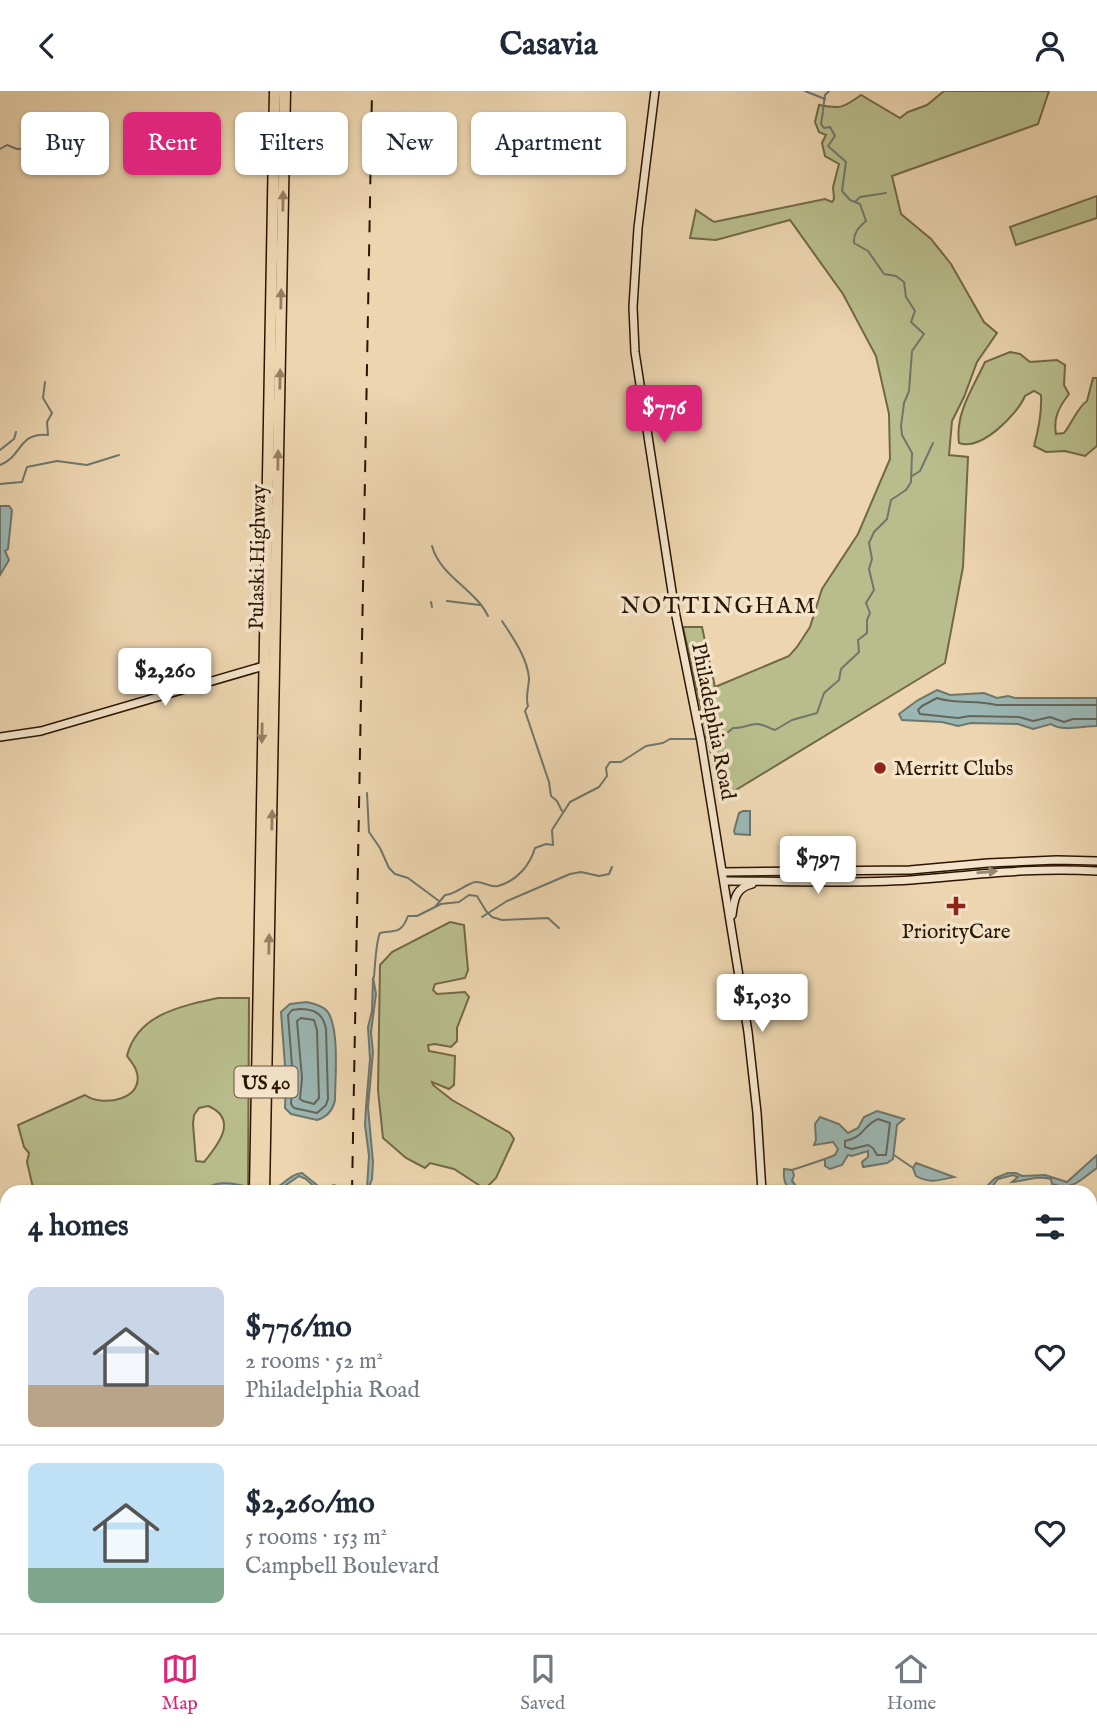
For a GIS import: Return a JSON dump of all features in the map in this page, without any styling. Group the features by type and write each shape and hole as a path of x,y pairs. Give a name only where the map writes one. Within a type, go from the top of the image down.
{"highway":[{"name":"Pulaski Highway","path":"264,1185 275,91"},
{"name":"Pulaski Highway","path":"269,665 285,91"},
{"name":"Pulaski Highway","path":"255,1185 265,914"}],"main road":[{"name":"Philadelphia Road","path":"655,91 638,223 633,307 634,346 673,599 701,741 731,922 757,1112 762,1185"},
{"path":"0,737 41,731 269,665"},
{"path":"723,872 911,870 988,863 1097,861"},
{"path":"724,881 903,880 1014,870 1097,871"},
{"path":"731,922 737,893 747,885 764,881"}],"green space":[{"path":"944,91 1049,91 1038,124 892,176 901,214 931,239 951,264 984,322 997,333 977,362 952,421 949,455 968,457 963,567 945,663 721,799 683,627 702,627 715,687 789,656 810,627 822,589 858,534 890,459 889,414 876,356 843,294 790,220 716,240 690,238 696,210 714,222 825,199 832,202 839,164 825,156 822,143 826,135 819,132 815,122 819,105 842,106 861,95 900,118 927,105"},
{"path":"1097,196 1097,218 1016,245 1010,227"},
{"path":"1010,352 1020,354 1030,362 1057,360 1065,365 1064,385 1069,394 1058,413 1056,434 1064,433 1087,401 1093,378 1097,378 1097,446 1085,456 1065,451 1046,452 1034,446 1040,421 1041,395 1034,391 1025,396 1006,421 987,437 968,444 959,443 962,411 985,362"},
{"path":"450,922 464,925 468,970 465,978 435,984 433,990 437,994 465,992 469,997 457,1028 457,1041 451,1047 428,1045 429,1051 455,1056 454,1085 449,1089 432,1082 433,1085 452,1100 510,1133 514,1139 496,1178 489,1185 479,1185 454,1169 430,1163 425,1168 406,1158 383,1138 378,1090 380,965 392,952"},
{"path":"218,998 249,998 248,1185 32,1185 27,1162 29,1153 24,1147 18,1125 85,1095 102,1101 129,1094 138,1080 135,1068 127,1056 132,1042 140,1030 151,1021 176,1009","holes":["208,1106 222,1118 224,1125 220,1140 204,1162 196,1161 194,1115 199,1108"]}],"water":[{"path":"0,506 9,506 12,510 8,549 5,551 9,560 0,575"},
{"path":"937,690 950,695 984,693 997,698 1097,698 1097,726 1066,728 1051,724 1033,729 1018,724 971,723 958,726 942,722 902,720 899,714"},
{"path":"750,811 750,835 735,834 734,831 739,813"},
{"path":"373,977 376,994 371,1032 373,1052 368,1107 373,1162 372,1179 367,1185 369,1156 365,1125 370,1059 368,1027 372,1011"},
{"path":"307,1002 327,1011 334,1029 335,1100 329,1113 317,1120 291,1114 285,1108 286,1079 281,1012 290,1004"},
{"path":"877,1111 904,1119 897,1125 893,1159 887,1163 863,1167 862,1162 868,1157 868,1151 848,1155 842,1165 830,1169 825,1166 825,1159 835,1155 838,1149 833,1142 814,1145 815,1124 820,1117 839,1124 848,1133 858,1128 864,1117"},
{"path":"1097,1155 1097,1168 1071,1185 1056,1185 1052,1184 1051,1179 1041,1178 1012,1182 1018,1177 1013,1175 988,1185 995,1178 1008,1173 1022,1176 1045,1175 1067,1182"},
{"path":"916,1163 954,1177 926,1180 916,1176 913,1168"},
{"path":"784,1169 792,1170 792,1181 795,1185 787,1185"},
{"path":"302,1173 317,1185 299,1176 286,1185 281,1185"}],"waterway":[{"path":"805,91 825,99"},
{"path":"823,110 825,95 829,91"},
{"path":"705,737 710,733 727,733 733,728 754,724 775,730 792,720 817,713 824,693 839,680 841,669 859,652 858,640 867,633 870,613 866,603 874,590 869,569 872,559 869,543 874,532 887,519 891,500 906,490 911,482 912,453 902,435 901,426 904,403 909,391 912,351 924,334 911,322 915,311 906,297 904,282 896,276 884,274 868,251 854,243 856,233 866,221 860,204 850,200 842,191 846,162 828,146 835,136 830,127 824,128 821,124 823,112"},
{"path":"0,149 7,145 21,149"},
{"path":"856,201 860,197 886,193"},
{"path":"0,465 13,457 31,437 48,435 47,422 52,413 43,398 45,382"},
{"path":"0,450 14,439 16,432"},
{"path":"912,476 920,471 933,443"},
{"path":"0,484 22,482 27,467 57,461 87,465 119,455"},
{"path":"432,546 442,566 475,598 488,616"},
{"path":"447,601 480,605"},
{"path":"431,602 432,607"},
{"path":"502,621 525,663 529,678 528,706 525,711 549,782 551,796 562,811"},
{"path":"435,907 445,895 471,883 498,886 517,876 530,860 535,848 546,844 553,845 552,830 570,802 599,787 607,776 606,768 610,762 621,762 646,746 670,739 697,739"},
{"path":"367,793 369,832 389,868 395,874 408,878 439,901"},
{"path":"482,917 507,901 570,874 581,872 599,876 609,874 612,867"},
{"path":"374,977 380,933 400,928 408,916 417,916 441,904 459,902 469,895 477,896 492,917 502,920 548,918 559,928"},
{"path":"894,1155 913,1168"},
{"path":"792,1170 825,1159"}],"railway":[{"path":"352,1185 372,91"}],"place":[{"name":"Merritt Clubs","path":"880,768"},
{"name":"PriorityCare","path":"956,906"}],"district":[{"name":"NOTTINGHAM","path":"719,605"}]}
